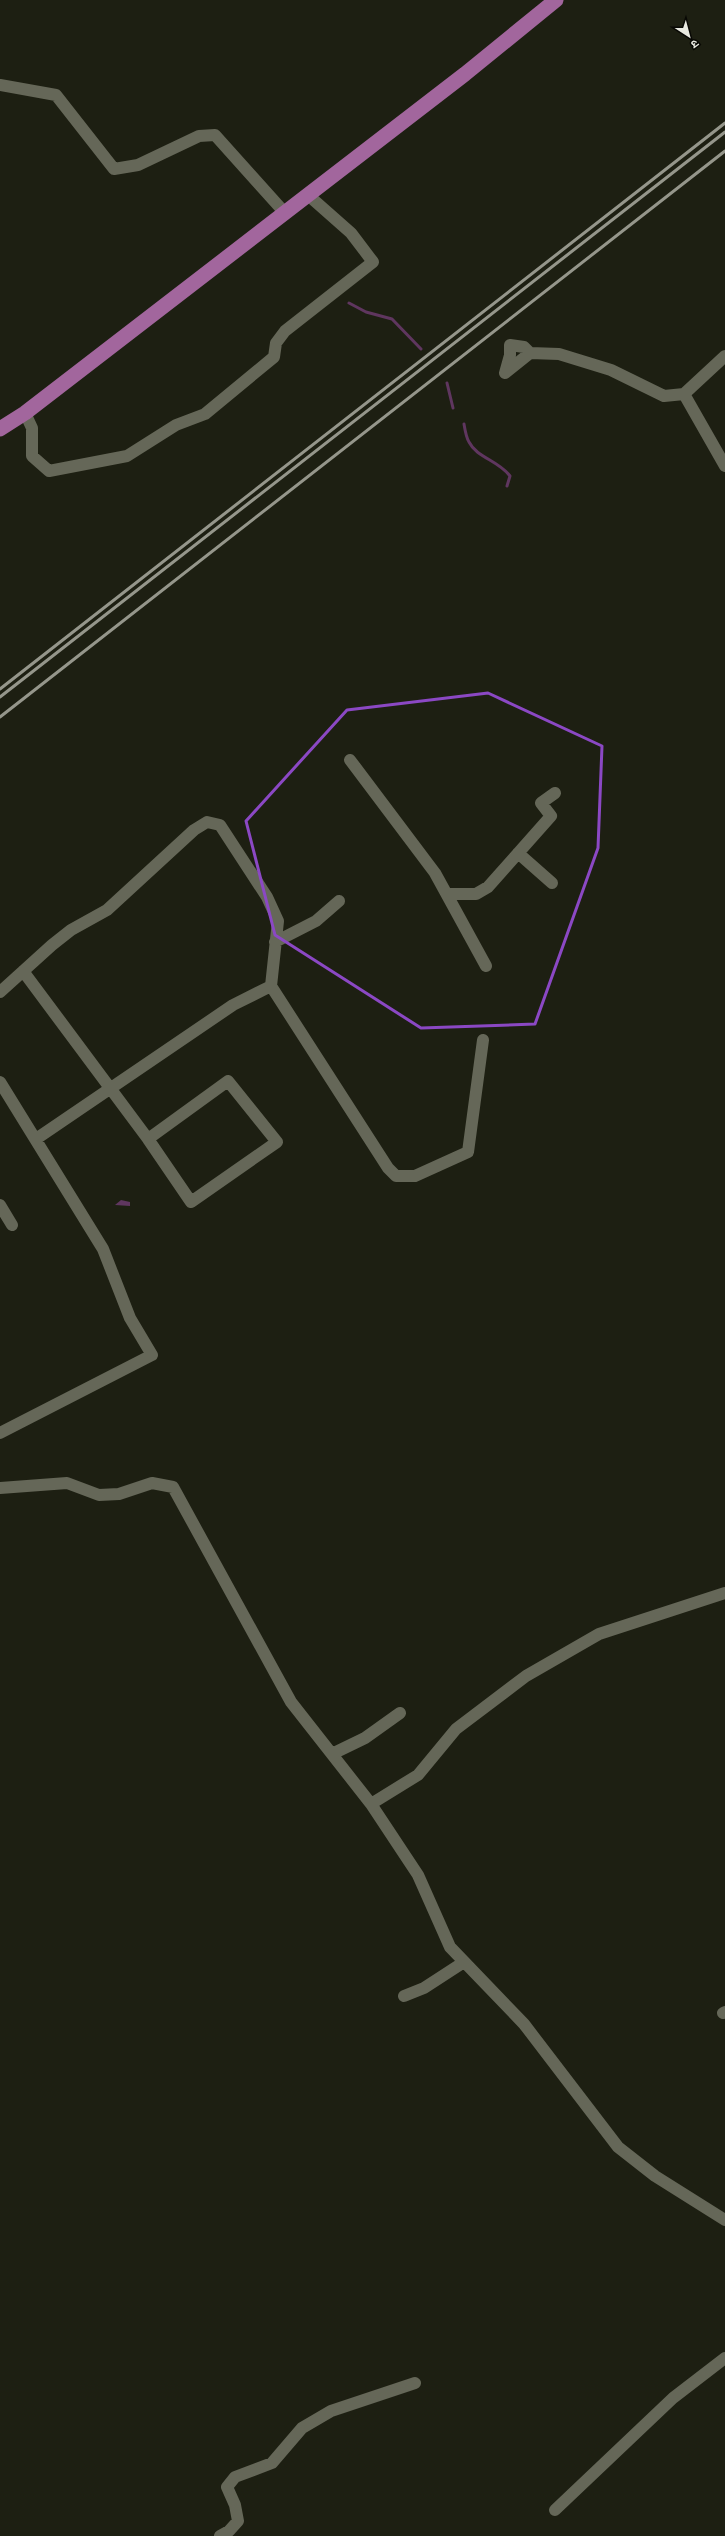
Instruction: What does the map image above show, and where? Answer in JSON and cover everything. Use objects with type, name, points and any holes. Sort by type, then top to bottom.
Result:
[{"type":"main road","points":[[0,428],[25,413],[308,196],[465,74],[556,0]]},
{"type":"street","points":[[0,84],[56,95],[114,169],[138,165],[199,136],[215,135],[285,213]]},
{"type":"street","points":[[25,413],[32,428],[32,456],[49,471],[127,456],[176,425],[205,414],[220,405],[274,357],[276,343],[285,331],[373,262],[351,233],[308,196]]},
{"type":"street","points":[[530,352],[559,354],[611,370],[664,396],[684,394],[725,356]]},
{"type":"street","points":[[684,394],[725,466]]},
{"type":"street","points":[[350,760],[435,873],[486,966]]},
{"type":"street","points":[[447,894],[476,894],[488,887],[551,816],[541,803],[555,793]]},
{"type":"street","points":[[0,992],[71,930],[107,910],[194,830],[208,822],[220,825],[267,897],[278,921],[271,986],[388,1168],[396,1176],[414,1176],[468,1152],[484,1040]]},
{"type":"street","points":[[518,853],[552,883]]},
{"type":"street","points":[[275,942],[316,920],[339,901]]},
{"type":"street","points":[[23,971],[148,1139],[191,1202],[277,1142],[228,1081],[148,1139]]},
{"type":"street","points":[[36,1139],[233,1005],[271,986]]},
{"type":"street","points":[[0,1082],[103,1249],[130,1318],[152,1355],[0,1434]]},
{"type":"street","points":[[0,1205],[12,1225]]},
{"type":"street","points":[[0,1488],[67,1483],[99,1495],[119,1494],[152,1483],[173,1487],[291,1702],[372,1804],[418,1875],[450,1947],[524,2024],[618,2147],[655,2176],[725,2220]]},
{"type":"street","points":[[372,1804],[418,1775],[456,1729],[526,1676],[599,1634],[725,1593]]},
{"type":"street","points":[[332,1754],[365,1738],[400,1713]]},
{"type":"street","points":[[404,1996],[424,1988],[464,1962]]},
{"type":"street","points":[[555,2510],[673,2398],[725,2358]]},
{"type":"street","points":[[220,2536],[229,2531],[238,2521],[235,2505],[227,2487],[235,2476],[272,2463],[302,2428],[331,2411],[415,2383]]},
{"type":"highlighted area","points":[[488,693],[602,746],[598,848],[535,1024],[421,1028],[275,935],[246,821],[347,710]]},
{"type":"shaded area","points":[[121,1200],[130,1202],[130,1206],[115,1205]]},
{"type":"waterway","points":[[349,303],[366,312],[392,319],[421,349]]},
{"type":"waterway","points":[[447,383],[453,408]]},
{"type":"waterway","points":[[464,424],[467,438],[477,452],[500,466],[510,476],[507,486]]},
{"type":"railway","points":[[0,689],[725,123]]},
{"type":"railway","points":[[0,697],[725,132]]},
{"type":"railway","points":[[0,717],[725,151]]}]
